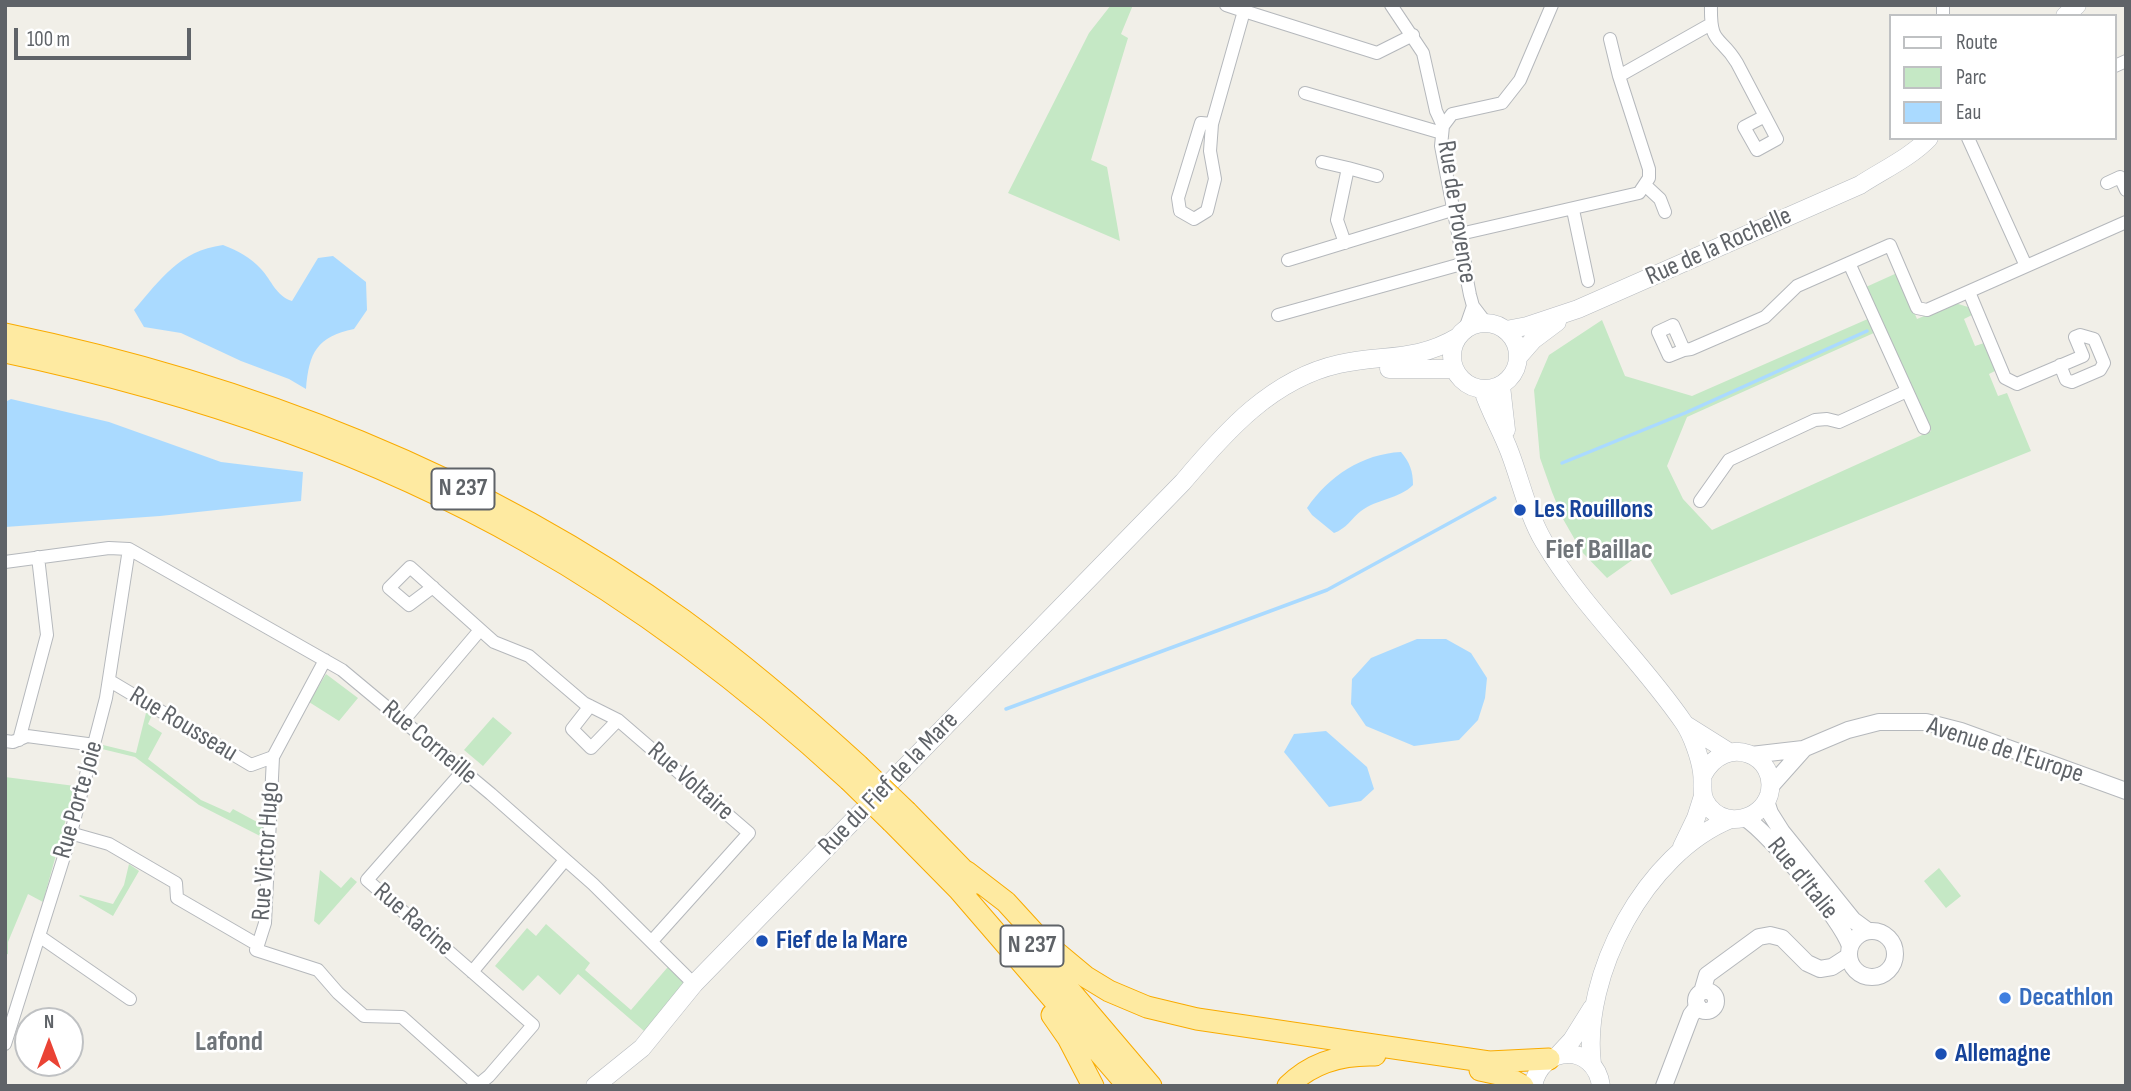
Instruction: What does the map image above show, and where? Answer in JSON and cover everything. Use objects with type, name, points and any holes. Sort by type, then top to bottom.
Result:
[{"type":"highway","name":"N 237","points":[[5,334],[75,348],[161,372],[296,416],[401,459],[493,503],[558,540],[682,620],[762,681],[899,817],[967,872],[1151,1086]]},
{"type":"highway","name":"N 237","points":[[5,352],[114,378],[232,413],[379,468],[458,506],[525,540],[591,580],[702,656],[799,735],[853,773]]},
{"type":"highway","name":"N 237","points":[[899,817],[1128,1086]]},
{"type":"highway","points":[[967,872],[1006,902],[1038,937],[1086,977],[1147,1007],[1197,1019],[1489,1062],[1554,1056]]},
{"type":"highway","points":[[1025,964],[1038,996],[1068,1038],[1093,1086]]},
{"type":"highway","points":[[1288,1086],[1308,1069],[1324,1061],[1344,1056],[1366,1055],[1483,1070],[1503,1075],[1523,1086]]},
{"type":"main road","name":"Rue de la Rochelle","points":[[1860,185],[1909,140]]},
{"type":"main road","name":"Rue de la Rochelle","points":[[1506,330],[1578,309],[1860,185],[1917,150],[1927,140]]},
{"type":"main road","name":"Rue de la Rochelle","points":[[1519,356],[1532,340],[1578,309]]},
{"type":"main road","points":[[1486,323],[1506,330],[1513,337],[1519,356],[1514,373],[1501,386],[1483,390],[1466,383],[1454,369],[1452,358],[1453,347],[1462,333],[1475,324],[1486,323]]},
{"type":"main road","name":"Rue du Fief de la Mare","points":[[595,1086],[642,1048],[694,984],[1245,415],[1286,384],[1315,370],[1339,364],[1424,353],[1441,347],[1462,333]]},
{"type":"main road","name":"Rue du Fief de la Mare","points":[[1183,482],[1220,454],[1268,410],[1314,383],[1368,370],[1415,367],[1454,369]]},
{"type":"main road","points":[[1501,386],[1509,451]]},
{"type":"main road","points":[[1483,390],[1542,540],[1577,589],[1686,725],[1729,752],[1751,755],[1762,763],[1768,774],[1768,794],[1761,809],[1710,829],[1680,850]]},
{"type":"main road","points":[[1592,1064],[1590,1042],[1594,1005],[1610,956],[1631,912],[1680,850],[1696,818],[1703,796],[1703,775],[1686,725]]},
{"type":"main road","points":[[1703,775],[1708,764],[1717,756],[1729,752]]},
{"type":"main road","points":[[1703,796],[1709,807],[1719,816],[1738,819]]},
{"type":"main road","points":[[1533,1086],[1535,1074],[1572,1040],[1594,1005]]},
{"type":"main road","points":[[1554,1056],[1571,1054],[1583,1057],[1598,1073],[1601,1086]]},
{"type":"street","points":[[1226,5],[1377,53],[1413,35]]},
{"type":"street","points":[[1391,5],[1413,35],[1426,62],[1442,130]]},
{"type":"street","name":"Rue de Provence","points":[[1486,323],[1473,306],[1440,146],[1442,130],[1452,114],[1502,103],[1520,80],[1552,5]]},
{"type":"street","points":[[1711,5],[1710,24],[1717,41],[1733,55],[1765,116]]},
{"type":"street","points":[[1212,124],[1202,123],[1178,198],[1180,211],[1194,219],[1207,211],[1215,179],[1210,151],[1212,124],[1244,11]]},
{"type":"street","points":[[1619,76],[1710,24]]},
{"type":"street","points":[[1460,234],[1639,193],[1646,186],[1650,178],[1649,169],[1610,39]]},
{"type":"street","points":[[1305,93],[1442,130]]},
{"type":"street","points":[[1434,103],[1452,114]]},
{"type":"street","points":[[1969,140],[2026,266]]},
{"type":"street","points":[[1322,162],[1377,176]]},
{"type":"street","points":[[1345,243],[1337,220],[1348,168]]},
{"type":"street","points":[[2107,183],[2120,177],[2126,190]]},
{"type":"street","points":[[1646,186],[1660,199],[1665,212]]},
{"type":"street","points":[[1288,260],[1455,209]]},
{"type":"street","points":[[1573,210],[1588,281]]},
{"type":"street","points":[[1684,350],[1765,317],[1797,286],[1890,246],[1917,307],[1923,310],[2126,222]]},
{"type":"street","points":[[1278,314],[1465,263]]},
{"type":"street","points":[[1849,263],[1924,428]]},
{"type":"street","points":[[1969,292],[2005,378],[2017,384],[2060,365]]},
{"type":"street","name":"Rue de Provence","points":[[1462,333],[1473,306]]},
{"type":"street","points":[[1700,501],[1729,460],[1815,421],[1827,419],[1839,422],[1907,391]]},
{"type":"street","points":[[5,562],[109,548],[129,550]]},
{"type":"street","name":"Rue Corneille","points":[[129,550],[342,670],[565,860],[652,940],[694,984]]},
{"type":"street","name":"Rue Porte Joie","points":[[5,1044],[95,745],[110,681],[129,550]]},
{"type":"street","points":[[12,740],[47,635],[38,558]]},
{"type":"street","name":"Rue Voltaire","points":[[433,587],[494,642],[529,656],[590,706],[618,720],[749,833],[652,940]]},
{"type":"street","points":[[403,721],[480,629]]},
{"type":"street","name":"Rue Rousseau","points":[[110,681],[251,765],[273,757],[325,660]]},
{"type":"street","points":[[590,706],[572,729],[591,748],[618,720]]},
{"type":"street","name":"Avenue de l'Europe","points":[[1751,755],[1803,750],[1848,730],[1879,722],[1926,722],[1961,731],[2126,791]]},
{"type":"street","points":[[12,740],[27,736],[95,745]]},
{"type":"street","name":"Avenue de l'Europe","points":[[1768,794],[1803,750]]},
{"type":"street","name":"Rue Victor Hugo","points":[[258,945],[265,923],[273,757]]},
{"type":"street","points":[[251,765],[272,777]]},
{"type":"street","name":"Rue Racine","points":[[463,771],[367,880],[533,1025],[478,1085]]},
{"type":"street","name":"Rue d'Italie","points":[[1768,794],[1770,813],[1782,832],[1853,920],[1868,931]]},
{"type":"street","name":"Rue d'Italie","points":[[1738,819],[1756,825],[1772,841],[1843,929],[1849,951]]},
{"type":"street","points":[[70,833],[109,844],[176,883],[177,898],[258,945],[256,950],[318,970],[338,993],[364,1016],[402,1017],[478,1085]]},
{"type":"street","name":"Rue Racine","points":[[472,972],[565,860]]},
{"type":"street","points":[[1664,1086],[1690,1016],[1700,999],[1707,975],[1759,937],[1770,935],[1782,938],[1807,963],[1820,970],[1832,967],[1849,951],[1857,936],[1868,931],[1881,933],[1891,942],[1895,954],[1891,967],[1877,976],[1856,971],[1849,951]]},
{"type":"street","points":[[39,936],[130,999]]},
{"type":"green space","points":[[1111,5],[1133,5],[1121,34],[1128,38],[1091,160],[1107,167],[1120,241],[1008,193],[1089,33]]},
{"type":"green space","points":[[1897,273],[1917,319],[1955,303],[1968,307],[1972,315],[1964,319],[1975,346],[1984,343],[1997,370],[1989,374],[1998,396],[2007,393],[2031,451],[1671,595],[1645,551],[1607,578],[1582,552],[1563,519],[1540,458],[1534,390],[1549,355],[1602,320],[1625,376],[1692,396],[1870,318],[1876,332],[1687,417],[1667,466],[1683,499],[1712,530],[1931,431],[1866,287]]},
{"type":"green space","points":[[326,674],[358,698],[339,721],[309,702]]},
{"type":"green space","points":[[146,713],[152,715],[148,724],[162,733],[148,759],[201,800],[230,813],[233,809],[259,823],[264,815],[264,838],[199,805],[135,757],[102,749],[103,745],[136,753]]},
{"type":"green space","points":[[493,717],[512,733],[483,766],[464,750]]},
{"type":"green space","points":[[5,777],[75,786],[43,902],[28,894],[8,942],[8,954],[5,955]]},
{"type":"green space","points":[[129,864],[139,871],[113,916],[79,896],[113,904],[124,885]]},
{"type":"green space","points":[[1939,868],[1961,896],[1946,908],[1924,881]]},
{"type":"green space","points":[[320,870],[341,888],[351,877],[357,882],[319,925],[314,921]]},
{"type":"green space","points":[[546,924],[590,963],[585,970],[631,1010],[673,961],[694,984],[651,1037],[578,974],[560,995],[538,975],[523,991],[495,966],[527,928],[536,936]]},
{"type":"water","points":[[223,245],[253,261],[278,292],[292,301],[318,258],[333,256],[366,282],[367,310],[354,329],[331,337],[317,348],[310,365],[306,389],[289,379],[241,361],[181,333],[144,327],[134,310],[172,268],[194,253]]},
{"type":"water","points":[[11,399],[109,422],[221,462],[303,472],[301,501],[160,516],[5,527],[5,402]]},
{"type":"water","points":[[1401,452],[1412,475],[1413,485],[1407,490],[1367,507],[1334,533],[1307,508],[1325,486],[1348,469],[1373,457]]},
{"type":"water","points":[[1417,639],[1446,639],[1471,653],[1487,678],[1485,698],[1478,720],[1459,740],[1414,746],[1366,726],[1351,704],[1352,679],[1371,658]]},
{"type":"water","points":[[1326,731],[1367,767],[1374,789],[1361,801],[1329,807],[1284,752],[1294,734]]},
{"type":"waterway","points":[[1562,463],[1685,413],[1867,331]]},
{"type":"waterway","points":[[1006,709],[1327,590],[1495,498]]},
{"type":"place","name":"Les Rouillons","points":[[1520,510]]},
{"type":"place","name":"Fief de la Mare","points":[[762,941]]},
{"type":"place","name":"Decathlon","points":[[2005,998]]},
{"type":"place","name":"Allemagne","points":[[1941,1054]]},
{"type":"district","name":"Fief Baillac","points":[[1599,551]]},
{"type":"district","name":"Lafond","points":[[229,1043]]}]
